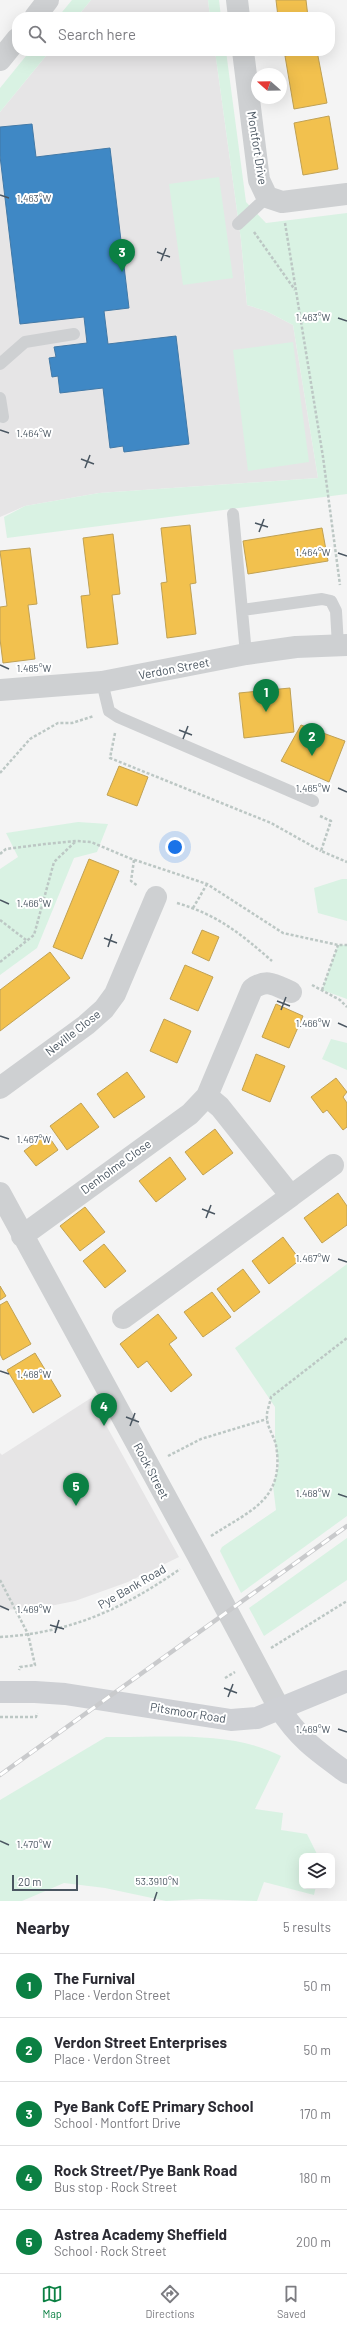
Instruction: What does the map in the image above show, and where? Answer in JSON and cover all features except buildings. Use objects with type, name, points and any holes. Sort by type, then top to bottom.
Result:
[{"type":"street","points":[[38,12],[48,0]]},
{"type":"street","points":[[237,0],[238,12]]},
{"type":"street","points":[[0,60],[12,45]]},
{"type":"street","name":"Montfort Drive","points":[[244,56],[259,180],[274,200]]},
{"type":"street","points":[[274,200],[347,194]]},
{"type":"street","name":"Verdon Street","points":[[0,690],[102,682],[246,654],[296,647],[343,645]]},
{"type":"street","name":"Neville Close","points":[[0,1088],[86,1025],[104,1009],[115,994],[156,898]]},
{"type":"street","name":"Denholme Close","points":[[22,1236],[190,1114],[207,1096],[252,989],[260,983],[298,987]]},
{"type":"street","points":[[207,1096],[220,1108],[291,1196]]},
{"type":"street","points":[[123,1318],[333,1166]]},
{"type":"street","name":"Rock Street","points":[[0,1193],[6,1218],[22,1236],[196,1552],[279,1708]]},
{"type":"street","name":"Pitsmoor Road","points":[[17,1692],[157,1707],[231,1720],[257,1718],[347,1681]]},
{"type":"street","points":[[279,1708],[294,1731],[308,1744],[347,1773]]},
{"type":"lane","points":[[241,221],[274,200]]},
{"type":"lane","points":[[0,364],[25,342],[74,334]]},
{"type":"lane","points":[[0,398],[3,417]]},
{"type":"lane","points":[[233,514],[246,654]]},
{"type":"lane","points":[[242,610],[322,599],[331,601],[336,611],[343,645]]},
{"type":"lane","points":[[102,682],[114,714],[313,802]]},
{"type":"path","points":[[274,200],[296,290],[323,457],[342,598],[331,601]]},
{"type":"path","points":[[241,221],[296,290]]},
{"type":"path","points":[[0,773],[30,739],[58,723],[72,723],[114,714],[110,758],[271,823],[321,851],[347,862]]},
{"type":"path","points":[[313,802],[309,812],[331,821],[321,851]]},
{"type":"path","points":[[0,854],[6,849],[76,841],[91,842],[134,860],[207,884],[283,933],[338,945],[347,945]]},
{"type":"path","points":[[0,962],[34,935],[54,862],[76,841]]},
{"type":"path","points":[[134,860],[131,881],[156,898],[193,908],[226,923],[275,963]]},
{"type":"path","points":[[193,908],[207,884]]},
{"type":"path","points":[[0,920],[26,940]]},
{"type":"path","points":[[322,990],[338,945]]},
{"type":"path","points":[[298,987],[322,990],[340,1000],[347,1007]]},
{"type":"path","points":[[149,1466],[201,1439],[267,1419],[271,1397],[347,1338]]},
{"type":"path","name":"Pye Bank Road","points":[[0,1637],[28,1634],[64,1627],[103,1615],[133,1600],[261,1504],[274,1486],[279,1465],[276,1442],[267,1419]]},
{"type":"path","points":[[0,1580],[28,1634],[35,1665],[20,1667],[17,1692]]},
{"type":"path","points":[[270,1649],[347,1601]]},
{"type":"path","points":[[225,1678],[238,1670]]},
{"type":"shaded area","points":[[91,0],[208,0],[209,12],[81,12]]},
{"type":"shaded area","points":[[46,56],[216,56],[241,240],[247,305],[266,311],[293,325],[318,478],[99,493],[25,506],[0,517],[0,112]]},
{"type":"shaded area","points":[[91,1398],[179,1557],[128,1582],[75,1601],[30,1610],[0,1609],[0,1453],[2,1455]]},
{"type":"green space","points":[[72,0],[91,0],[81,12],[62,12]]},
{"type":"green space","points":[[208,0],[219,0],[220,12],[209,12]]},
{"type":"green space","points":[[26,56],[46,56],[0,112],[0,88]]},
{"type":"green space","points":[[216,56],[227,56],[246,202],[266,223],[347,213],[347,494],[7,538],[4,517],[25,506],[99,493],[318,478],[293,325],[266,311],[247,305],[241,240]]},
{"type":"green space","points":[[219,177],[233,278],[183,285],[169,184]]},
{"type":"green space","points":[[293,342],[309,462],[248,471],[233,350]]},
{"type":"green space","points":[[78,822],[108,824],[97,852],[74,858],[37,948],[0,975],[0,869],[18,857],[6,833]]},
{"type":"green space","points":[[342,879],[347,879],[347,921],[318,913],[314,888]]},
{"type":"green space","points":[[338,945],[347,945],[347,999],[322,990]]},
{"type":"green space","points":[[331,1039],[347,1043],[347,1070],[322,1059]]},
{"type":"green space","points":[[347,1264],[347,1516],[241,1593],[220,1551],[222,1547],[276,1510],[273,1486],[279,1465],[275,1442],[275,1407],[235,1348]]},
{"type":"green space","points":[[347,1538],[347,1580],[264,1636],[249,1608]]},
{"type":"green space","points":[[106,1737],[196,1737],[241,1742],[262,1748],[281,1756],[255,1809],[283,1813],[281,1830],[307,1834],[316,1853],[299,1853],[299,1889],[315,1889],[314,1895],[264,1882],[257,1901],[200,1899],[166,1901],[105,1888],[64,1883],[22,1901],[0,1901],[0,1800]]},
{"type":"railway","points":[[0,1775],[347,1526]]},
{"type":"place","name":"Pye Bank CofE Primary School","points":[[122,272]]},
{"type":"place","name":"The Furnival","points":[[266,712]]},
{"type":"place","name":"Verdon Street Enterprises","points":[[312,756]]},
{"type":"place","name":"Rock Street/Pye Bank Road","points":[[104,1426]]},
{"type":"place","name":"Astrea Academy Sheffield","points":[[76,1506]]}]
